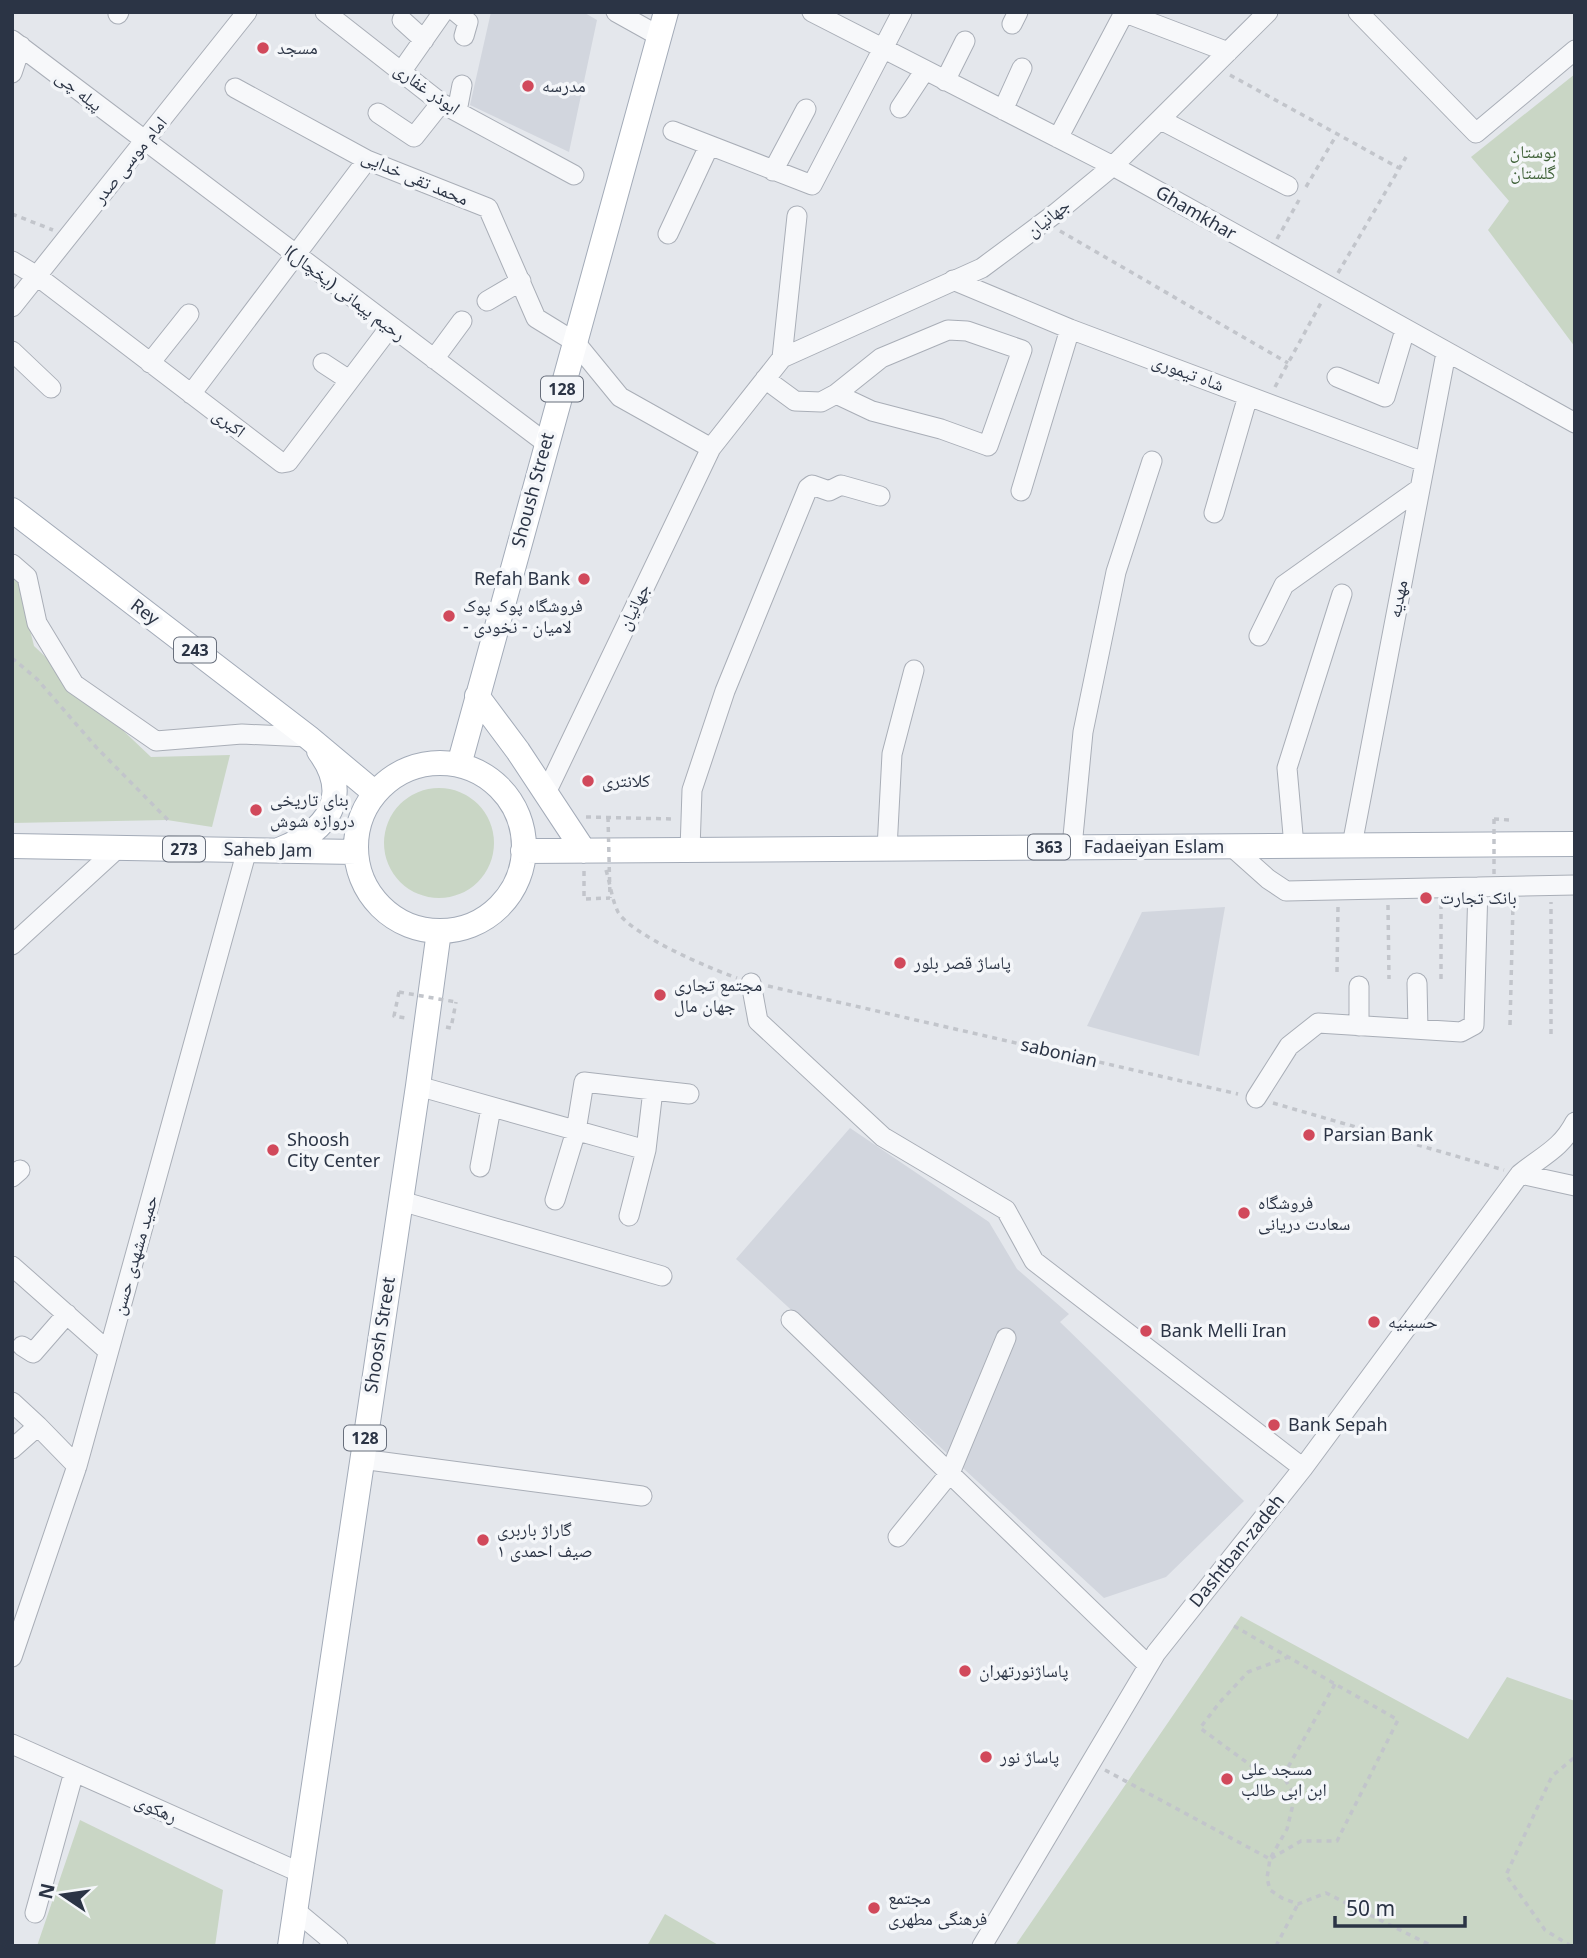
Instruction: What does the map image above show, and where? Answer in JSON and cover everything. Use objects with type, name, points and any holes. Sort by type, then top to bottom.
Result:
[{"type":"main road","name":"Shoush Street","points":[[459,765],[666,12]]},
{"type":"main road","name":"Rey","points":[[12,510],[308,737],[375,793]]},
{"type":"main road","points":[[477,696],[518,751],[545,795],[592,851]]},
{"type":"main road","points":[[277,850],[307,837],[320,827],[329,814],[334,799],[334,783],[329,769],[308,737]]},
{"type":"main road","points":[[430,763],[459,765],[490,779],[505,794],[522,832],[523,851],[519,874],[510,893],[496,909],[479,921],[459,929],[439,931],[418,928],[399,920],[382,908],[369,891],[360,873],[356,852],[357,831],[364,811],[375,793],[391,779],[409,768],[430,763]]},
{"type":"main road","name":"Fadaeiyan Eslam","points":[[523,851],[1575,844]]},
{"type":"main road","name":"Saheb Jam","points":[[12,846],[356,852]]},
{"type":"main road","name":"Shoosh Street","points":[[290,1946],[439,931]]},
{"type":"street","name":"ابوذر غفاری","points":[[325,12],[449,107],[574,175]]},
{"type":"street","points":[[401,72],[443,12]]},
{"type":"street","points":[[456,12],[468,22],[464,36]]},
{"type":"street","points":[[616,12],[659,36]]},
{"type":"street","name":"Ghamkhar","points":[[812,12],[1113,166],[1575,423]]},
{"type":"street","points":[[673,131],[812,185],[902,12]]},
{"type":"street","points":[[1058,138],[1123,12],[1149,17],[1228,52]]},
{"type":"street","name":"جهانیان","points":[[545,795],[711,448],[782,358],[982,268],[1113,166],[1268,12]]},
{"type":"street","points":[[1358,12],[1476,133],[1575,50]]},
{"type":"street","name":"امام موسی صدر","points":[[12,307],[145,142],[239,15]]},
{"type":"street","points":[[402,20],[424,40]]},
{"type":"street","points":[[945,80],[965,41]]},
{"type":"street","points":[[12,73],[17,43]]},
{"type":"street","name":"پیله چی","points":[[17,43],[145,142]]},
{"type":"street","points":[[1003,110],[1022,68]]},
{"type":"street","points":[[900,108],[925,70]]},
{"type":"street","points":[[378,113],[414,137],[449,107],[462,85]]},
{"type":"street","name":"محمد تقی خدایی","points":[[234,88],[367,160],[488,208],[536,318],[575,342],[620,397],[711,448]]},
{"type":"street","points":[[773,171],[806,108]]},
{"type":"street","points":[[1161,120],[1288,186]]},
{"type":"street","name":"رحیم پیمانی (یخچال)ا","points":[[145,142],[546,443]]},
{"type":"street","points":[[668,234],[709,146]]},
{"type":"street","points":[[191,394],[367,160]]},
{"type":"street","points":[[782,358],[797,216]]},
{"type":"street","name":"اکبری","points":[[12,261],[37,275],[285,463],[390,327]]},
{"type":"street","name":"شاه تیموری","points":[[953,280],[1070,329],[1424,462]]},
{"type":"street","points":[[487,301],[521,281]]},
{"type":"street","points":[[150,363],[189,314]]},
{"type":"street","points":[[434,359],[462,321]]},
{"type":"street","points":[[1021,492],[1070,329]]},
{"type":"street","points":[[765,379],[795,401],[821,402],[836,394],[881,358],[948,330],[967,331],[1021,349],[988,446],[941,429],[872,411],[836,394]]},
{"type":"street","points":[[1337,377],[1385,397],[1405,330]]},
{"type":"street","points":[[12,351],[51,388]]},
{"type":"street","name":"مهدیه","points":[[1352,845],[1446,353]]},
{"type":"street","points":[[323,363],[349,380]]},
{"type":"street","points":[[1214,513],[1248,396]]},
{"type":"street","points":[[1072,847],[1083,732],[1116,572],[1152,461]]},
{"type":"street","points":[[690,850],[692,790],[725,691],[808,488],[812,485],[829,491],[841,485],[880,496]]},
{"type":"street","points":[[1259,636],[1284,585],[1419,489]]},
{"type":"street","points":[[12,564],[27,577],[37,623],[74,684],[156,741],[242,734],[308,737]]},
{"type":"street","points":[[1294,846],[1287,768],[1342,594]]},
{"type":"street","points":[[887,849],[892,754],[914,670]]},
{"type":"street","points":[[1231,846],[1268,879],[1286,891],[1441,888],[1486,883],[1514,887],[1575,886]]},
{"type":"street","points":[[12,945],[118,848]]},
{"type":"street","name":"حمید مشهدی حسن","points":[[12,1657],[77,1466],[247,850]]},
{"type":"street","points":[[1256,1098],[1289,1046],[1318,1023],[1461,1032],[1474,1025],[1486,883]]},
{"type":"street","points":[[751,983],[758,1021],[883,1137],[1006,1210],[1034,1261],[1304,1468]]},
{"type":"street","points":[[1418,983],[1418,1029]]},
{"type":"street","points":[[1359,986],[1359,1026]]},
{"type":"street","points":[[555,1200],[576,1131],[584,1082],[689,1094]]},
{"type":"street","points":[[418,1086],[646,1150]]},
{"type":"street","points":[[629,1216],[646,1150],[653,1090]]},
{"type":"street","points":[[480,1167],[492,1108]]},
{"type":"street","name":"Dashtban-zadeh","points":[[982,1946],[1156,1653],[1304,1468],[1520,1174],[1567,1137],[1575,1122]]},
{"type":"street","points":[[1520,1174],[1568,1184]]},
{"type":"street","points":[[401,1200],[662,1276]]},
{"type":"street","points":[[12,1266],[108,1351]]},
{"type":"street","points":[[22,1346],[33,1353],[67,1314]]},
{"type":"street","points":[[791,1320],[1148,1665]]},
{"type":"street","points":[[898,1537],[950,1473],[1006,1338]]},
{"type":"street","points":[[12,1402],[77,1466]]},
{"type":"street","points":[[12,1449],[38,1426]]},
{"type":"street","points":[[361,1459],[642,1496]]},
{"type":"street","name":"رهکوی","points":[[12,1744],[301,1873]]},
{"type":"street","points":[[34,1913],[74,1772]]},
{"type":"street","points":[[296,1911],[338,1946]]},
{"type":"path","points":[[1213,66],[1399,169]]},
{"type":"path","points":[[1267,402],[1406,157]]},
{"type":"path","points":[[12,214],[68,236]]},
{"type":"path","points":[[1044,222],[1289,363]]},
{"type":"path","points":[[12,658],[37,679],[96,747],[167,820]]},
{"type":"path","points":[[583,817],[690,820]]},
{"type":"path","points":[[592,851],[584,899],[610,898],[608,817]]},
{"type":"path","points":[[1486,883],[1493,819],[1510,820]]},
{"type":"path","name":"sabonian","points":[[592,851],[619,913],[639,930],[705,967],[751,983],[1256,1098],[1520,1174]]},
{"type":"path","points":[[1510,1025],[1514,887]]},
{"type":"path","points":[[1441,888],[1441,979]]},
{"type":"path","points":[[1387,889],[1389,979]]},
{"type":"path","points":[[1337,972],[1339,890]]},
{"type":"path","points":[[1551,909],[1551,1034]]},
{"type":"path","points":[[408,1019],[394,1016],[399,992],[456,1002],[451,1028]]},
{"type":"path","points":[[1234,1626],[1398,1720],[1337,1841],[1301,1841],[1270,1859]]},
{"type":"path","points":[[1288,1657],[1248,1672],[1200,1728],[1253,1768],[1283,1776],[1295,1796],[1287,1829],[1270,1859],[1267,1878],[1270,1890],[1298,1904]]},
{"type":"path","points":[[1283,1776],[1335,1684]]},
{"type":"path","points":[[1571,1946],[1545,1930],[1506,1875],[1552,1776],[1575,1757]]},
{"type":"path","points":[[1090,1762],[1270,1859]]},
{"type":"path","points":[[1276,1946],[1298,1904],[1326,1893],[1432,1946]]},
{"type":"shaded area","name":"مدرسه","points":[[491,12],[583,12],[597,20],[569,152],[470,105]]},
{"type":"shaded area","points":[[1225,907],[1199,1056],[1087,1026],[1142,912]]},
{"type":"shaded area","points":[[850,1128],[989,1222],[1017,1269],[1069,1314],[1060,1322],[1244,1501],[1166,1577],[1104,1598],[736,1259]]},
{"type":"green space","name":"بوستان گلستان","points":[[1575,74],[1575,347],[1488,230],[1509,201],[1471,157]]},
{"type":"green space","points":[[12,569],[16,573],[34,646],[151,757],[230,755],[212,827],[167,820],[12,823]]},
{"type":"green space","points":[[439,788],[460,792],[478,804],[490,822],[494,843],[490,864],[478,882],[460,894],[439,898],[418,894],[400,882],[388,864],[384,843],[388,822],[400,804],[418,792]]},
{"type":"green space","points":[[1241,1616],[1468,1739],[1507,1677],[1575,1701],[1575,1946],[1015,1946]]},
{"type":"green space","points":[[80,1820],[223,1890],[215,1946],[37,1946]]},
{"type":"green space","points":[[665,1914],[720,1946],[647,1946]]},
{"type":"place","name":"مسجد","points":[[263,48]]},
{"type":"place","name":"مدرسه","points":[[528,86]]},
{"type":"place","name":"Refah Bank","points":[[584,579]]},
{"type":"place","name":"فروشگاه پوک پوک - لاميان - نخودی","points":[[449,616]]},
{"type":"place","name":"کلانتری","points":[[588,781]]},
{"type":"place","name":"بنای تاریخی دروازه شوش","points":[[256,810]]},
{"type":"place","name":"بانک تجارت","points":[[1426,898]]},
{"type":"place","name":"پاساژ قصر بلور","points":[[900,963]]},
{"type":"place","name":"مجتمع تجاری جهان مال","points":[[660,995]]},
{"type":"place","name":"Parsian Bank","points":[[1309,1135]]},
{"type":"place","name":"Shoosh City Center","points":[[273,1150]]},
{"type":"place","name":"فروشگاه سعادت دریانی","points":[[1244,1213]]},
{"type":"place","name":"حسینیه","points":[[1374,1322]]},
{"type":"place","name":"Bank Melli Iran","points":[[1146,1331]]},
{"type":"place","name":"Bank Sepah","points":[[1274,1425]]},
{"type":"place","name":"گاراژ باربری صیف احمدی ۱","points":[[483,1540]]},
{"type":"place","name":"پاساژنورتهران","points":[[965,1671]]},
{"type":"place","name":"پاساژ نور","points":[[986,1757]]},
{"type":"place","name":"مسجد علی ابن ابی طالب","points":[[1227,1779]]},
{"type":"place","name":"مجتمع فرهنگی مطهری","points":[[874,1908]]}]
